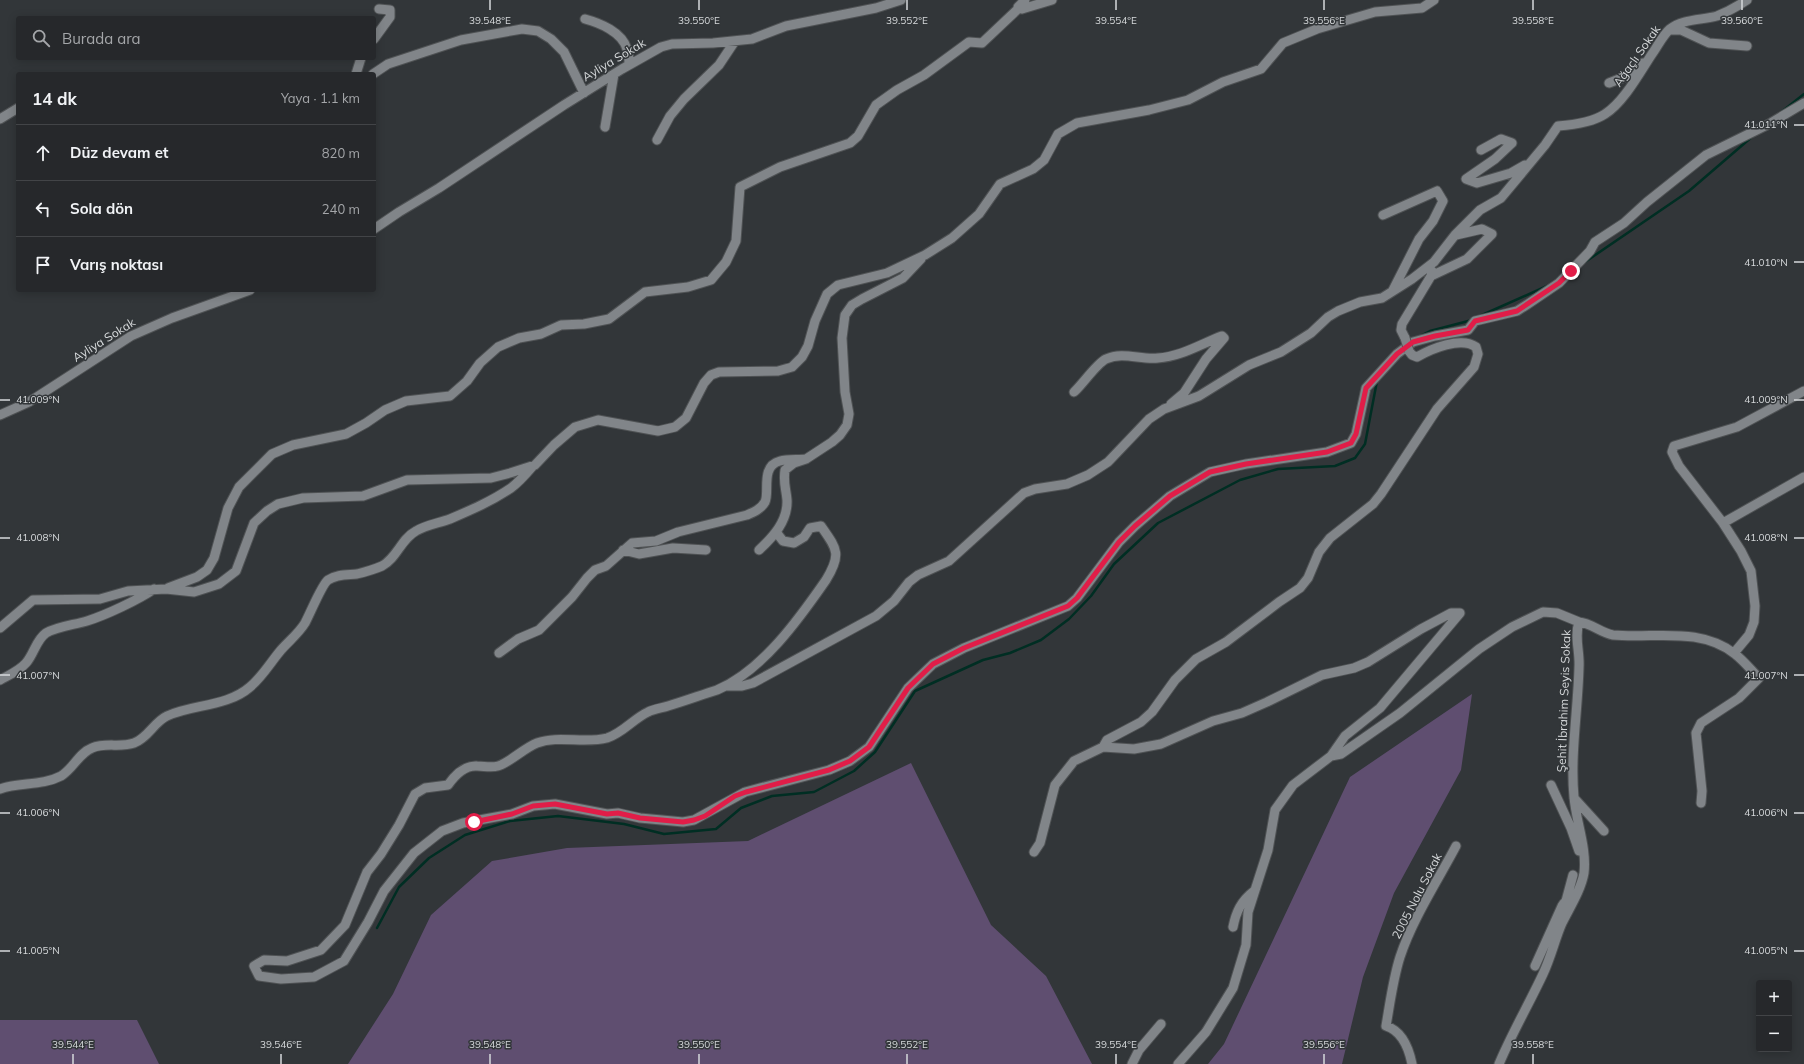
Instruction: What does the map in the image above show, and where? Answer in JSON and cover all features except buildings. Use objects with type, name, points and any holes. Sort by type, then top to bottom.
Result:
[{"type":"street","name":"Ayliya Sokak","points":[[376,228],[629,64],[652,51],[672,44],[735,42],[767,34],[786,26],[876,8],[901,0]]},
{"type":"street","points":[[166,589],[197,577],[207,570],[214,558],[228,508],[238,487],[272,454],[293,445],[346,434],[385,410],[406,401],[450,396],[467,381],[480,363],[498,347],[519,338],[541,334],[561,325],[584,324],[609,319],[645,292],[688,287],[711,280],[726,262],[736,241],[740,187],[780,167],[850,143],[858,136],[876,105],[897,90],[924,75],[970,42],[982,43],[1019,8],[1018,6],[1025,0]]},
{"type":"street","points":[[1019,8],[1052,0]]},
{"type":"street","points":[[0,789],[36,783],[60,776],[70,769],[81,756],[91,748],[103,745],[134,743],[165,717],[184,710],[226,700],[248,689],[263,675],[280,651],[304,624],[327,580],[337,576],[358,574],[382,565],[393,558],[406,539],[416,531],[451,518],[494,499],[513,487],[575,427],[598,420],[658,431],[676,427],[686,418],[704,383],[711,375],[720,372],[778,371],[792,366],[802,357],[808,346],[815,321],[827,294],[838,285],[887,273],[925,255],[952,238],[978,214],[1000,184],[1033,169],[1044,160],[1058,134],[1077,123],[1150,110],[1188,100],[1223,82],[1261,69],[1283,43],[1317,29],[1375,12],[1422,8],[1434,0]]},
{"type":"street","name":"Ağaçlı Sokak","points":[[1530,162],[1546,145],[1558,126],[1573,125],[1605,114],[1630,88],[1661,39],[1677,24],[1718,15],[1747,0]]},
{"type":"street","points":[[376,35],[390,17],[390,10],[379,9]]},
{"type":"street","points":[[584,19],[602,25],[622,39],[627,49],[629,64]]},
{"type":"street","points":[[376,72],[388,64],[461,40],[522,29],[538,31],[551,39],[564,52],[584,93]]},
{"type":"street","points":[[1669,30],[1680,30],[1709,43],[1747,46]]},
{"type":"street","points":[[657,140],[670,116],[684,99],[718,65],[735,42]]},
{"type":"street","points":[[1609,83],[1627,76],[1649,59]]},
{"type":"street","points":[[357,72],[360,60]]},
{"type":"street","points":[[605,127],[614,74]]},
{"type":"street","points":[[1074,392],[1088,379],[1097,366],[1112,357],[1124,355],[1147,358],[1164,358],[1187,351],[1222,336],[1224,338],[1206,359],[1184,393],[1149,419],[1112,458],[1088,475],[1067,484],[1035,489],[1024,493],[948,561],[918,575],[909,582],[894,601],[876,616],[753,683],[742,686],[728,686],[648,712],[629,726],[609,737],[597,740],[562,740],[539,742],[528,747],[499,766],[476,766],[465,768],[455,775],[448,785],[425,788],[415,794],[381,854],[367,872],[350,915],[338,934],[321,950],[287,961],[264,960],[254,966],[259,976],[281,979],[314,977],[344,961],[368,922],[384,891],[399,872],[423,845],[442,831],[452,826],[512,814],[533,806],[555,804],[607,814],[618,813],[640,818],[683,822],[705,816],[735,796],[829,770],[850,761],[869,747],[908,688],[933,664],[964,648],[1068,606],[1077,598],[1119,542],[1170,496],[1210,472],[1246,464],[1327,452],[1351,443],[1356,434],[1366,388],[1401,350],[1413,342],[1468,330],[1475,321],[1517,311],[1559,283],[1590,251],[1595,242],[1624,224],[1647,202],[1706,155],[1769,124],[1804,103]]},
{"type":"street","points":[[0,119],[16,109]]},
{"type":"street","points":[[1481,150],[1501,139],[1512,143],[1495,159],[1466,179],[1477,183],[1511,173],[1530,162]]},
{"type":"street","points":[[1164,409],[1199,396],[1254,362],[1281,352],[1311,333],[1338,310],[1360,302],[1382,298],[1392,292],[1434,262],[1455,235],[1480,210],[1501,198],[1530,162]]},
{"type":"street","points":[[1383,214],[1437,191],[1442,201],[1433,221],[1419,239],[1392,292]]},
{"type":"street","points":[[1431,276],[1467,259],[1492,234],[1482,229],[1455,235]]},
{"type":"street","points":[[759,550],[776,532],[786,511],[787,500],[783,482],[785,470],[794,463],[806,459],[832,442],[840,435],[847,425],[849,414],[845,392],[842,338],[845,316],[852,305],[903,278],[925,255]]},
{"type":"street","points":[[1034,852],[1040,843],[1055,786],[1074,761],[1102,746],[1107,740],[1141,722],[1152,712],[1174,680],[1196,659],[1226,642],[1300,588],[1308,578],[1319,552],[1330,538],[1372,504],[1381,494],[1437,409],[1474,367],[1478,354],[1476,347],[1466,342],[1431,349],[1417,357],[1412,355],[1409,351],[1401,330],[1402,324],[1431,276],[1434,262]]},
{"type":"street","name":"Ayliya Sokak","points":[[0,415],[29,402],[131,336],[172,318],[244,292]]},
{"type":"street","points":[[1701,803],[1702,791],[1696,733],[1702,723],[1739,698],[1759,678],[1734,653],[1748,635],[1754,622],[1755,606],[1751,571],[1741,551],[1724,524],[1679,466],[1672,452],[1674,446],[1737,427],[1804,391]]},
{"type":"street","points":[[499,653],[518,639],[540,630],[572,597],[587,578],[596,570],[606,566],[632,543],[656,541],[678,532],[747,515],[758,510],[766,502],[766,479],[770,469],[779,461],[806,459]]},
{"type":"street","points":[[0,628],[32,600],[100,599],[128,590],[166,589],[194,592],[219,584],[236,571],[254,524],[267,511],[278,504],[303,498],[362,496],[407,480],[491,478],[535,465]]},
{"type":"street","points":[[1724,524],[1804,477]]},
{"type":"street","points":[[728,686],[747,672],[780,640],[832,571],[836,548],[822,526],[810,528],[804,537],[794,544],[783,541],[776,532]]},
{"type":"street","points":[[623,550],[639,554],[673,548],[706,550]]},
{"type":"street","points":[[0,680],[18,670],[26,663],[37,643],[45,634],[55,629],[99,616],[141,598],[154,589]]},
{"type":"street","points":[[1331,756],[1341,754],[1400,714],[1485,644],[1512,627],[1543,612],[1558,613],[1579,622]]},
{"type":"street","points":[[1102,746],[1134,749],[1161,744],[1213,721],[1267,702],[1322,674],[1354,668],[1368,662],[1421,629],[1452,613],[1460,613],[1380,708],[1345,736],[1331,756],[1293,786],[1275,810],[1268,850],[1248,912],[1246,946],[1233,988],[1206,1032],[1178,1064]]},
{"type":"street","name":"Şehit İbrahim Seyis Sokak","points":[[1499,1064],[1517,1024],[1544,973],[1562,924],[1577,894],[1584,873],[1584,861],[1574,797],[1574,765],[1580,665],[1576,631],[1579,622],[1587,623],[1611,635],[1688,635],[1703,639],[1734,653]]},
{"type":"street","points":[[1551,785],[1584,861]]},
{"type":"street","points":[[1574,797],[1604,831]]},
{"type":"street","name":"2005 Nolu Sokak","points":[[1412,1064],[1404,1041],[1395,1029],[1386,1026],[1391,994],[1400,956],[1417,916],[1456,846]]},
{"type":"street","points":[[1571,904],[1566,901],[1573,875]]},
{"type":"street","points":[[1233,927],[1239,906],[1246,897],[1254,891]]},
{"type":"street","points":[[1534,966],[1562,906],[1564,903],[1571,904]]},
{"type":"street","points":[[1132,1064],[1139,1050],[1161,1024]]},
{"type":"shaded area","points":[[1472,694],[1461,770],[1394,893],[1363,977],[1342,1064],[1208,1064],[1224,1044],[1350,777]]},
{"type":"shaded area","points":[[911,763],[991,925],[1046,976],[1092,1064],[348,1064],[393,994],[431,915],[492,861],[567,848],[748,841]]},
{"type":"shaded area","points":[[0,1020],[137,1020],[159,1064],[0,1064]]},
{"type":"waterway","points":[[1780,113],[1804,94]]},
{"type":"waterway","points":[[1585,262],[1689,191],[1753,136]]},
{"type":"waterway","points":[[1482,315],[1547,286]]},
{"type":"waterway","points":[[1422,335],[1430,331],[1472,320]]},
{"type":"waterway","points":[[377,928],[399,887],[429,858],[465,835],[510,821],[558,816],[624,824],[664,834],[716,829],[741,808],[772,796],[814,792],[854,771],[875,752],[915,691],[983,660],[1010,653],[1041,640],[1069,619],[1091,596],[1114,564],[1158,523],[1240,480],[1278,469],[1335,466],[1355,458],[1365,444],[1377,381]]},
{"type":"route","points":[[474,822],[512,814],[533,806],[544,804],[566,805],[607,814],[618,813],[640,818],[683,822],[705,816],[735,796],[829,770],[850,761],[869,747],[908,688],[933,664],[964,648],[1068,606],[1077,598],[1119,542],[1152,510],[1170,496],[1200,476],[1210,472],[1246,464],[1327,452],[1351,443],[1356,434],[1366,388],[1401,350],[1413,342],[1468,330],[1475,321],[1517,311],[1559,283],[1571,271]]}]
